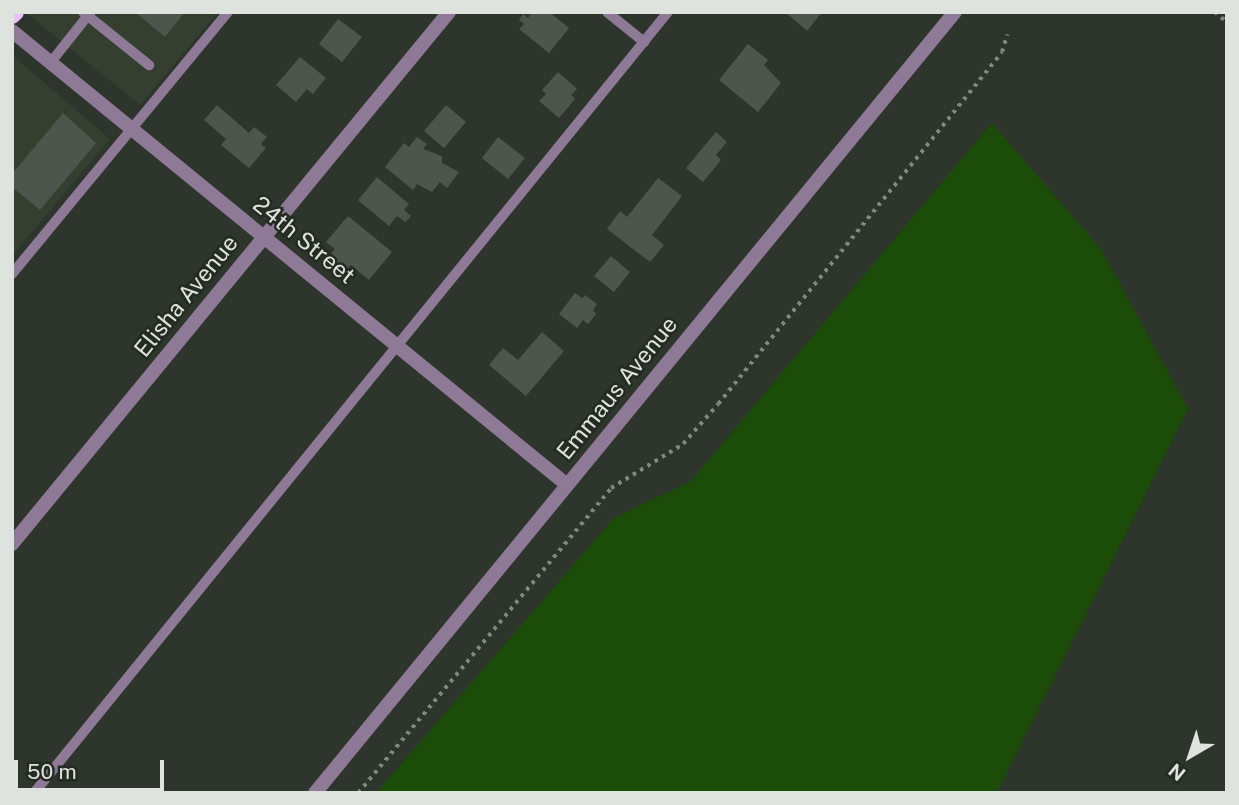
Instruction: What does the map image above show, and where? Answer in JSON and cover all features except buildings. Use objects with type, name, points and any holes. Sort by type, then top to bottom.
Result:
[{"type":"street","name":"Elisha Avenue","points":[[12,544],[449,12]]},
{"type":"street","name":"Emmaus Avenue","points":[[315,793],[955,12]]},
{"type":"street","name":"24th Street","points":[[12,31],[567,485]]},
{"type":"lane","points":[[12,274],[228,12]]},
{"type":"lane","points":[[607,12],[644,42]]},
{"type":"lane","points":[[34,793],[399,347],[668,12]]},
{"type":"lane","points":[[51,62],[87,14],[149,65]]},
{"type":"path","points":[[1215,12],[1227,22]]},
{"type":"path","points":[[358,793],[611,488],[683,444],[718,404],[1002,52],[1007,35]]},
{"type":"shaded area","points":[[25,12],[218,12],[140,105]]},
{"type":"shaded area","points":[[12,55],[110,139],[12,256]]},
{"type":"green space","points":[[992,123],[1101,249],[1188,409],[997,793],[376,793],[614,518],[691,481]]}]
